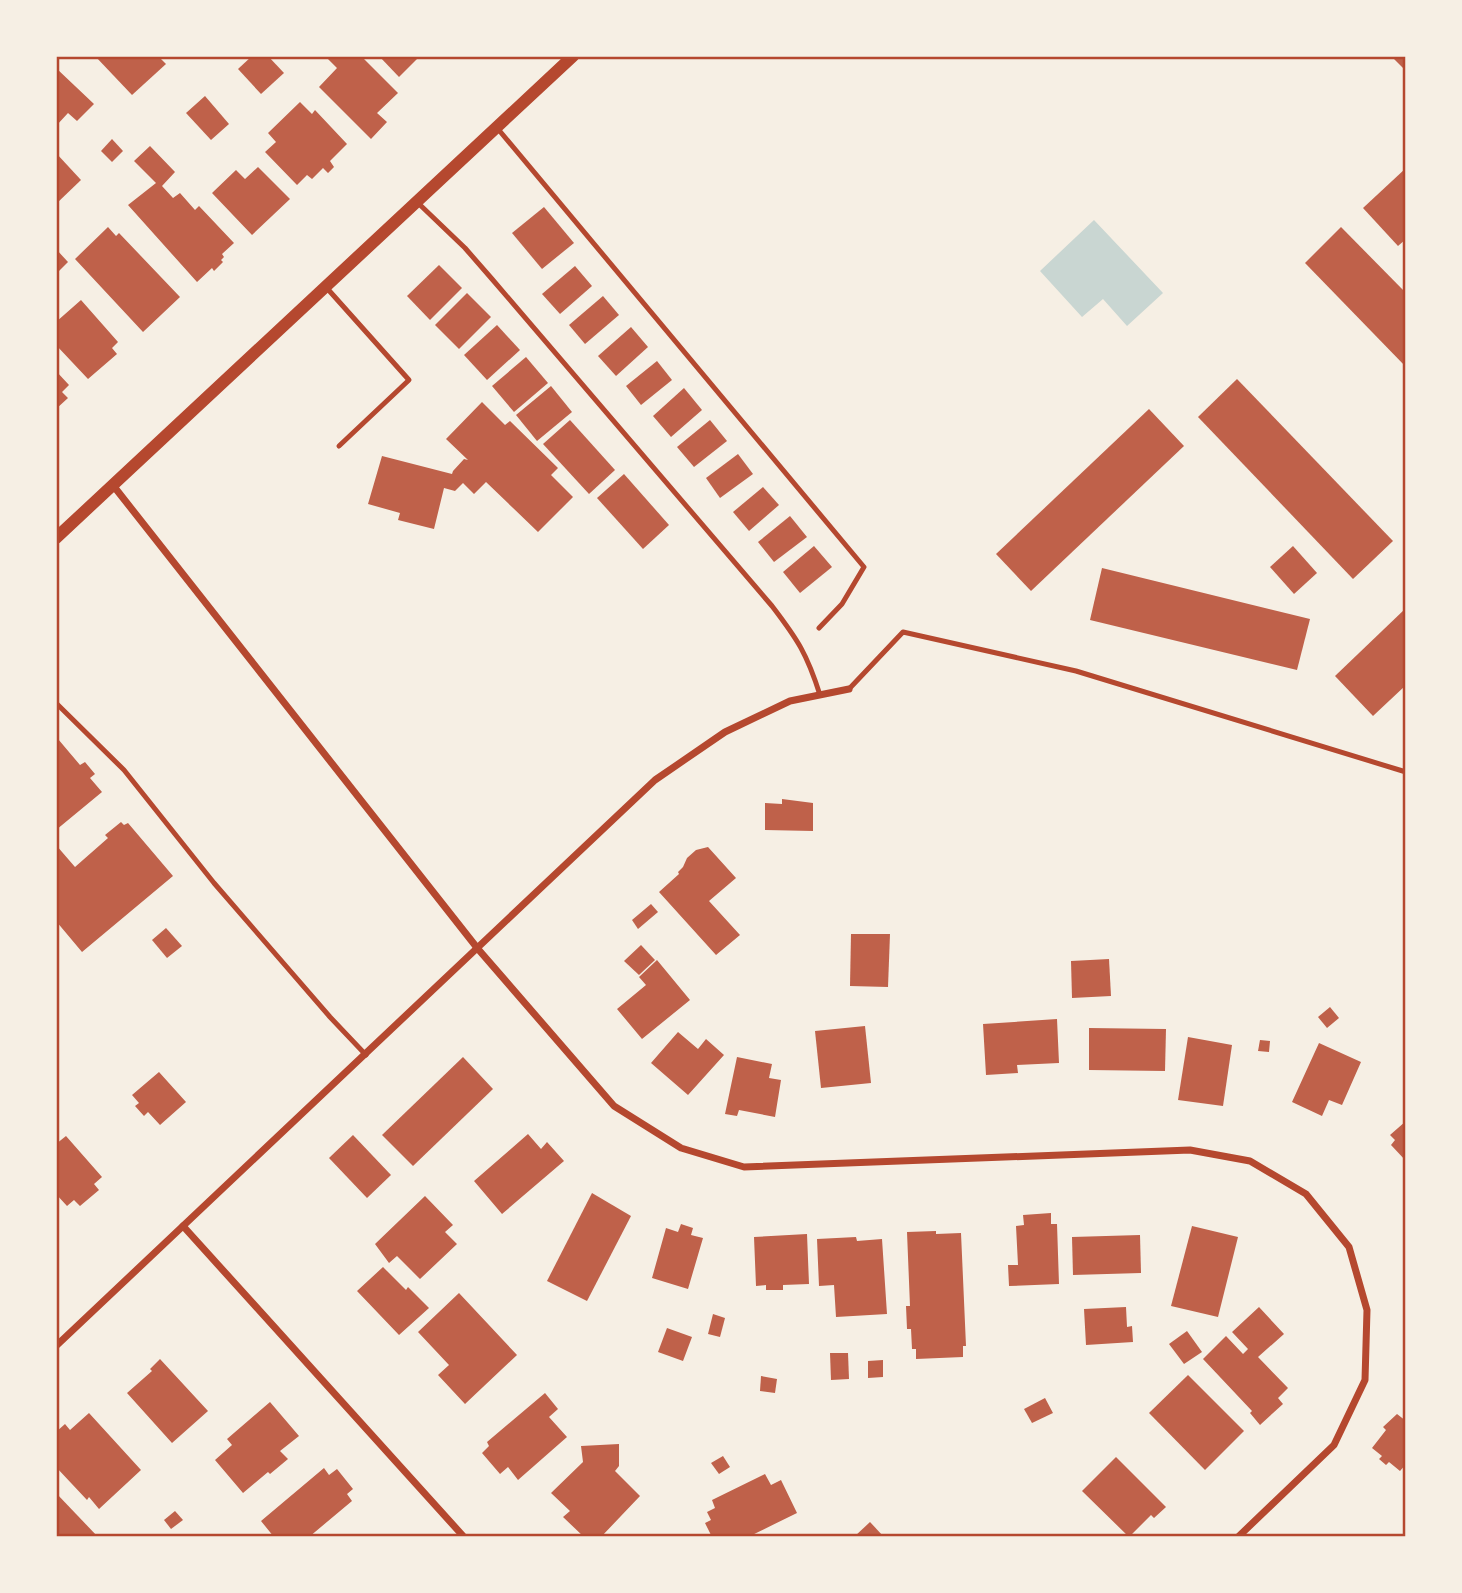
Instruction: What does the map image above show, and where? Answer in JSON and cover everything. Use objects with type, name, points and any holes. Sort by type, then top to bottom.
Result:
[{"type":"street","points":[[56,538],[573,56]]},
{"type":"street","points":[[112,484],[478,949],[614,1106],[681,1148],[744,1167],[1189,1150],[1250,1161],[1306,1194],[1349,1247],[1367,1310],[1365,1380],[1334,1446],[1238,1537]]},
{"type":"street","points":[[56,1346],[656,780],[725,732],[790,701],[849,689]]},
{"type":"street","points":[[183,1226],[464,1537]]},
{"type":"lane","points":[[496,126],[864,568],[842,604],[819,628]]},
{"type":"lane","points":[[416,201],[483,268],[772,606],[800,644],[809,661],[820,695]]},
{"type":"lane","points":[[325,286],[409,380],[339,446]]},
{"type":"lane","points":[[849,689],[903,632],[1076,671],[1406,772]]},
{"type":"lane","points":[[56,703],[124,770],[214,883],[366,1055]]},
{"type":"shaded area","points":[[1094,220],[1163,293],[1127,326],[1103,299],[1082,317],[1040,271]]},
{"type":"building","points":[[95,56],[158,56],[166,64],[132,95]]},
{"type":"building","points":[[252,56],[268,56],[284,73],[261,94],[238,69]]},
{"type":"building","points":[[325,56],[361,56],[398,93],[377,113],[387,122],[371,139],[319,87],[337,68]]},
{"type":"building","points":[[379,56],[420,56],[399,77]]},
{"type":"building","points":[[1391,56],[1406,56],[1406,64],[1403,68]]},
{"type":"building","points":[[56,68],[94,104],[77,121],[68,113],[56,126]]},
{"type":"building","points":[[205,96],[229,124],[211,140],[186,113]]},
{"type":"building","points":[[300,102],[312,114],[315,110],[347,144],[330,161],[334,167],[328,173],[323,168],[312,179],[307,175],[297,185],[265,152],[276,142],[268,133]]},
{"type":"building","points":[[112,139],[123,151],[112,162],[101,151]]},
{"type":"building","points":[[150,146],[175,172],[162,186],[173,198],[180,193],[195,210],[199,206],[234,243],[222,254],[223,262],[197,282],[128,205],[156,183],[134,161]]},
{"type":"building","points":[[56,153],[81,180],[56,204]]},
{"type":"building","points":[[258,167],[290,199],[252,235],[212,193],[236,170],[245,179]]},
{"type":"building","points":[[1406,168],[1406,239],[1398,246],[1363,208]]},
{"type":"building","points":[[544,207],[574,243],[542,269],[512,233]]},
{"type":"building","points":[[108,227],[116,236],[119,233],[180,297],[143,332],[75,259]]},
{"type":"building","points":[[1341,227],[1406,293],[1406,367],[1305,263]]},
{"type":"building","points":[[56,249],[68,262],[56,274]]},
{"type":"building","points":[[439,265],[462,288],[430,320],[407,296]]},
{"type":"building","points":[[575,266],[592,286],[560,314],[542,294]]},
{"type":"building","points":[[467,293],[491,317],[459,349],[435,325]]},
{"type":"building","points":[[603,296],[619,315],[585,344],[569,325]]},
{"type":"building","points":[[81,300],[118,342],[112,348],[117,354],[88,379],[56,345],[56,322]]},
{"type":"building","points":[[497,325],[520,350],[487,380],[464,355]]},
{"type":"building","points":[[631,327],[648,347],[616,376],[598,356]]},
{"type":"building","points":[[526,357],[548,383],[514,412],[492,386]]},
{"type":"building","points":[[657,361],[672,380],[641,405],[626,386]]},
{"type":"building","points":[[56,371],[69,385],[62,392],[68,398],[56,409]]},
{"type":"building","points":[[1237,379],[1393,541],[1353,579],[1198,417]]},
{"type":"building","points":[[551,386],[572,412],[537,441],[516,415]]},
{"type":"building","points":[[684,388],[702,410],[671,437],[653,416]]},
{"type":"building","points":[[482,402],[505,425],[510,421],[558,468],[551,475],[573,497],[538,532],[486,482],[474,494],[463,483],[455,491],[444,488],[434,529],[398,520],[400,513],[368,504],[382,456],[452,474],[464,459],[468,460],[446,439]]},
{"type":"building","points":[[1149,409],[1184,446],[1031,591],[996,554]]},
{"type":"building","points":[[570,420],[615,470],[589,494],[543,444]]},
{"type":"building","points":[[710,420],[727,441],[694,467],[677,447]]},
{"type":"building","points":[[738,454],[753,474],[720,498],[706,478]]},
{"type":"building","points":[[624,474],[669,525],[643,549],[597,498]]},
{"type":"building","points":[[763,487],[779,505],[749,531],[733,512]]},
{"type":"building","points":[[790,516],[807,537],[774,562],[758,542]]},
{"type":"building","points":[[814,546],[832,567],[800,593],[783,572]]},
{"type":"building","points":[[1293,546],[1317,573],[1294,594],[1270,567]]},
{"type":"building","points":[[1102,568],[1310,619],[1297,670],[1090,620]]},
{"type":"building","points":[[1406,608],[1406,685],[1373,716],[1335,676]]},
{"type":"building","points":[[58,739],[80,765],[85,762],[95,774],[90,778],[102,792],[56,830],[56,741]]},
{"type":"building","points":[[782,799],[813,803],[813,831],[765,830],[765,803],[782,804]]},
{"type":"building","points":[[121,822],[124,825],[128,823],[173,876],[82,952],[56,921],[56,845],[75,867],[108,838],[105,835]]},
{"type":"building","points":[[708,847],[736,878],[709,901],[740,935],[716,955],[659,892],[679,874],[687,858],[696,850]]},
{"type":"building","points":[[651,904],[658,912],[638,929],[632,920]]},
{"type":"building","points":[[166,928],[182,946],[167,958],[152,940]]},
{"type":"building","points":[[851,934],[890,934],[888,987],[850,986]]},
{"type":"building","points":[[641,945],[655,960],[639,975],[624,961]]},
{"type":"building","points":[[1109,959],[1111,996],[1072,998],[1071,961]]},
{"type":"building","points":[[657,960],[690,1000],[642,1039],[617,1009],[646,985],[639,977]]},
{"type":"building","points":[[1330,1007],[1339,1018],[1327,1028],[1318,1017]]},
{"type":"building","points":[[1057,1019],[1059,1063],[1017,1065],[1018,1073],[986,1075],[983,1024]]},
{"type":"building","points":[[865,1026],[871,1083],[821,1088],[815,1031]]},
{"type":"building","points":[[1089,1028],[1166,1029],[1165,1071],[1089,1070]]},
{"type":"building","points":[[678,1032],[698,1049],[706,1039],[724,1055],[688,1095],[651,1063]]},
{"type":"building","points":[[1188,1037],[1232,1045],[1223,1106],[1178,1100]]},
{"type":"building","points":[[1260,1040],[1270,1041],[1269,1052],[1258,1051]]},
{"type":"building","points":[[1319,1043],[1361,1062],[1342,1105],[1329,1100],[1322,1116],[1292,1102]]},
{"type":"building","points":[[463,1057],[493,1089],[413,1166],[382,1135]]},
{"type":"building","points":[[737,1057],[772,1064],[769,1078],[781,1080],[775,1117],[739,1110],[737,1116],[725,1114]]},
{"type":"building","points":[[159,1072],[186,1102],[160,1125],[148,1112],[144,1116],[135,1106],[139,1103],[132,1095]]},
{"type":"building","points":[[1406,1121],[1406,1161],[1391,1145],[1395,1140],[1390,1135]]},
{"type":"building","points":[[528,1134],[541,1149],[547,1142],[564,1161],[502,1214],[474,1181]]},
{"type":"building","points":[[353,1135],[391,1175],[367,1198],[329,1158]]},
{"type":"building","points":[[66,1136],[102,1177],[94,1184],[99,1190],[80,1206],[74,1200],[67,1206],[56,1194],[56,1144]]},
{"type":"building","points":[[592,1193],[631,1216],[587,1301],[547,1281]]},
{"type":"building","points":[[425,1196],[453,1225],[445,1232],[457,1244],[420,1279],[397,1256],[389,1263],[375,1244]]},
{"type":"building","points":[[1051,1213],[1051,1224],[1057,1224],[1059,1284],[1009,1286],[1008,1265],[1018,1265],[1016,1226],[1024,1225],[1023,1215]]},
{"type":"building","points":[[681,1224],[693,1228],[691,1235],[703,1238],[688,1289],[652,1278],[666,1228],[678,1232]]},
{"type":"building","points":[[1192,1226],[1238,1237],[1218,1317],[1171,1306]]},
{"type":"building","points":[[936,1231],[936,1234],[961,1233],[966,1346],[963,1346],[963,1357],[916,1359],[916,1349],[912,1349],[911,1329],[907,1329],[906,1306],[910,1306],[907,1232]]},
{"type":"building","points":[[807,1234],[809,1284],[783,1285],[783,1290],[766,1290],[766,1285],[756,1286],[754,1237]]},
{"type":"building","points":[[1140,1235],[1141,1273],[1073,1275],[1072,1237]]},
{"type":"building","points":[[856,1237],[857,1241],[882,1239],[887,1314],[836,1317],[834,1285],[819,1286],[817,1239]]},
{"type":"building","points":[[383,1267],[429,1308],[399,1335],[357,1291]]},
{"type":"building","points":[[459,1293],[517,1355],[465,1404],[438,1375],[449,1365],[418,1332]]},
{"type":"building","points":[[1126,1307],[1127,1327],[1132,1326],[1133,1342],[1086,1345],[1084,1309]]},
{"type":"building","points":[[1259,1307],[1284,1334],[1258,1357],[1288,1388],[1278,1398],[1283,1404],[1260,1425],[1250,1413],[1252,1411],[1203,1359],[1226,1336],[1243,1354],[1248,1349],[1232,1332]]},
{"type":"building","points":[[713,1314],[725,1318],[720,1337],[708,1334]]},
{"type":"building","points":[[667,1328],[692,1337],[683,1361],[658,1352]]},
{"type":"building","points":[[1187,1331],[1202,1352],[1184,1364],[1169,1344]]},
{"type":"building","points":[[830,1353],[848,1353],[849,1379],[831,1380]]},
{"type":"building","points":[[160,1359],[208,1411],[172,1443],[127,1393],[152,1371],[150,1369]]},
{"type":"building","points":[[883,1360],[883,1377],[868,1378],[868,1361]]},
{"type":"building","points":[[1188,1375],[1244,1431],[1205,1470],[1149,1413]]},
{"type":"building","points":[[761,1376],[777,1379],[775,1393],[760,1391]]},
{"type":"building","points":[[545,1393],[558,1409],[549,1417],[567,1437],[518,1480],[508,1467],[500,1474],[482,1453],[489,1446],[487,1442]]},
{"type":"building","points":[[1045,1398],[1053,1413],[1032,1423],[1024,1409]]},
{"type":"building","points":[[270,1402],[299,1436],[280,1451],[288,1459],[243,1493],[215,1460],[232,1445],[227,1439]]},
{"type":"building","points":[[89,1413],[141,1470],[99,1509],[56,1467],[56,1432],[65,1424],[70,1430]]},
{"type":"building","points":[[1397,1414],[1406,1421],[1406,1464],[1400,1471],[1389,1462],[1386,1465],[1379,1459],[1382,1456],[1372,1448],[1386,1430],[1383,1427]]},
{"type":"building","points":[[619,1444],[619,1466],[615,1471],[640,1496],[601,1537],[584,1537],[563,1517],[570,1511],[551,1493],[583,1462],[581,1446]]},
{"type":"building","points":[[723,1456],[730,1467],[719,1474],[711,1463]]},
{"type":"building","points":[[1116,1457],[1166,1507],[1154,1518],[1151,1515],[1129,1537],[1082,1491]]},
{"type":"building","points":[[324,1468],[329,1475],[337,1469],[353,1489],[347,1494],[352,1501],[309,1537],[274,1537],[261,1521]]},
{"type":"building","points":[[765,1474],[771,1485],[781,1480],[797,1513],[748,1537],[712,1537],[705,1523],[711,1520],[707,1512],[715,1508],[712,1500]]},
{"type":"building","points":[[56,1493],[98,1537],[56,1537]]},
{"type":"building","points":[[175,1511],[183,1520],[171,1529],[164,1520]]},
{"type":"building","points":[[870,1522],[884,1537],[854,1537]]}]
